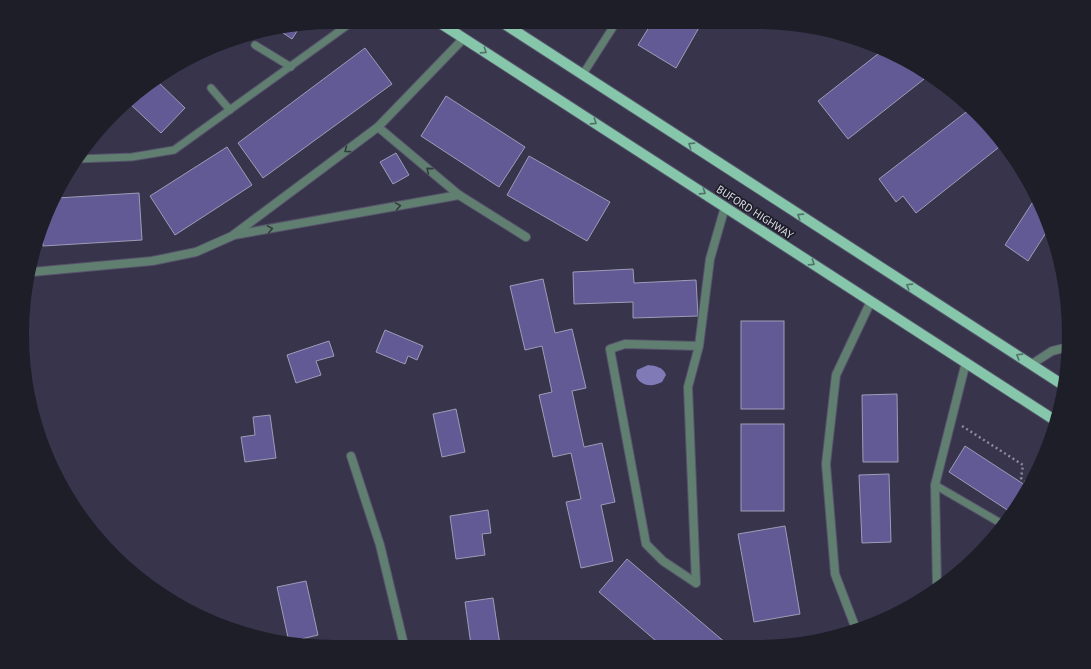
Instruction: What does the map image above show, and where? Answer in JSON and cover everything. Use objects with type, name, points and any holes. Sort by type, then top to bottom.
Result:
[{"type":"main road","name":"BUFORD HIGHWAY","points":[[450,29],[1051,418]]},
{"type":"main road","name":"BUFORD HIGHWAY","points":[[512,29],[1058,382]]},
{"type":"street","points":[[36,272],[152,261],[196,252],[232,236],[378,127],[464,38]]},
{"type":"street","points":[[378,127],[459,195],[526,237]]},
{"type":"street","points":[[232,236],[459,195]]},
{"type":"street","points":[[699,346],[625,344],[610,349],[646,544],[663,561],[696,584],[688,387],[699,346],[710,259],[725,207]]},
{"type":"street","points":[[854,624],[835,574],[826,464],[836,375],[871,301]]},
{"type":"street","points":[[1032,364],[1052,351],[1061,349]]},
{"type":"street","points":[[937,581],[935,485],[966,362]]},
{"type":"street","points":[[351,456],[380,545],[403,640]]},
{"type":"lane","points":[[85,159],[132,157],[174,150],[343,29]]},
{"type":"lane","points":[[583,74],[612,29]]},
{"type":"lane","points":[[255,44],[291,67]]},
{"type":"lane","points":[[211,88],[230,110]]},
{"type":"lane","points":[[935,485],[998,521]]},
{"type":"path","points":[[961,425],[1023,465],[1021,478],[1024,481]]},
{"type":"shaded area","points":[[648,365],[656,366],[663,370],[666,375],[662,382],[655,385],[648,385],[638,380],[636,376],[637,370]]},
{"type":"building","points":[[648,29],[698,29],[676,68],[638,45]]},
{"type":"building","points":[[297,32],[292,39],[284,34]]},
{"type":"building","points":[[365,48],[392,84],[263,178],[238,143]]},
{"type":"building","points":[[878,54],[924,79],[848,139],[818,101]]},
{"type":"building","points":[[160,84],[185,108],[161,133],[132,106]]},
{"type":"building","points":[[446,96],[525,147],[499,187],[421,136]]},
{"type":"building","points":[[966,112],[998,148],[916,213],[903,196],[896,202],[879,179]]},
{"type":"building","points":[[227,147],[252,185],[175,235],[150,196]]},
{"type":"building","points":[[396,153],[409,175],[393,184],[380,162]]},
{"type":"building","points":[[529,156],[610,202],[587,241],[507,195]]},
{"type":"building","points":[[139,193],[142,240],[43,246],[45,236],[62,198]]},
{"type":"building","points":[[1032,203],[1045,234],[1028,261],[1005,245]]},
{"type":"building","points":[[633,269],[634,283],[696,280],[698,316],[633,318],[633,302],[574,304],[573,272]]},
{"type":"building","points":[[543,279],[555,333],[572,329],[586,388],[572,391],[584,447],[602,443],[615,502],[601,505],[613,561],[581,568],[566,502],[581,499],[571,453],[553,457],[539,395],[552,392],[542,346],[525,350],[510,286]]},
{"type":"building","points":[[741,321],[784,321],[784,409],[741,409]]},
{"type":"building","points":[[385,330],[423,346],[417,360],[408,356],[405,364],[376,352]]},
{"type":"building","points":[[329,341],[334,356],[316,361],[321,375],[296,383],[287,355]]},
{"type":"building","points":[[897,394],[898,462],[863,462],[862,395]]},
{"type":"building","points":[[456,409],[465,452],[442,457],[433,414]]},
{"type":"building","points":[[270,415],[276,458],[245,462],[241,437],[255,435],[253,417]]},
{"type":"building","points":[[741,424],[784,424],[784,511],[741,511]]},
{"type":"building","points":[[965,446],[1023,484],[1007,510],[949,472]]},
{"type":"building","points":[[889,474],[891,542],[862,543],[859,475]]},
{"type":"building","points":[[488,510],[491,533],[482,534],[485,555],[456,559],[450,516]]},
{"type":"building","points":[[785,526],[800,614],[754,622],[738,534]]},
{"type":"building","points":[[627,559],[722,640],[655,640],[599,592]]},
{"type":"building","points":[[306,581],[318,635],[305,638],[288,636],[277,587]]},
{"type":"building","points":[[493,598],[499,640],[470,640],[465,602]]}]
